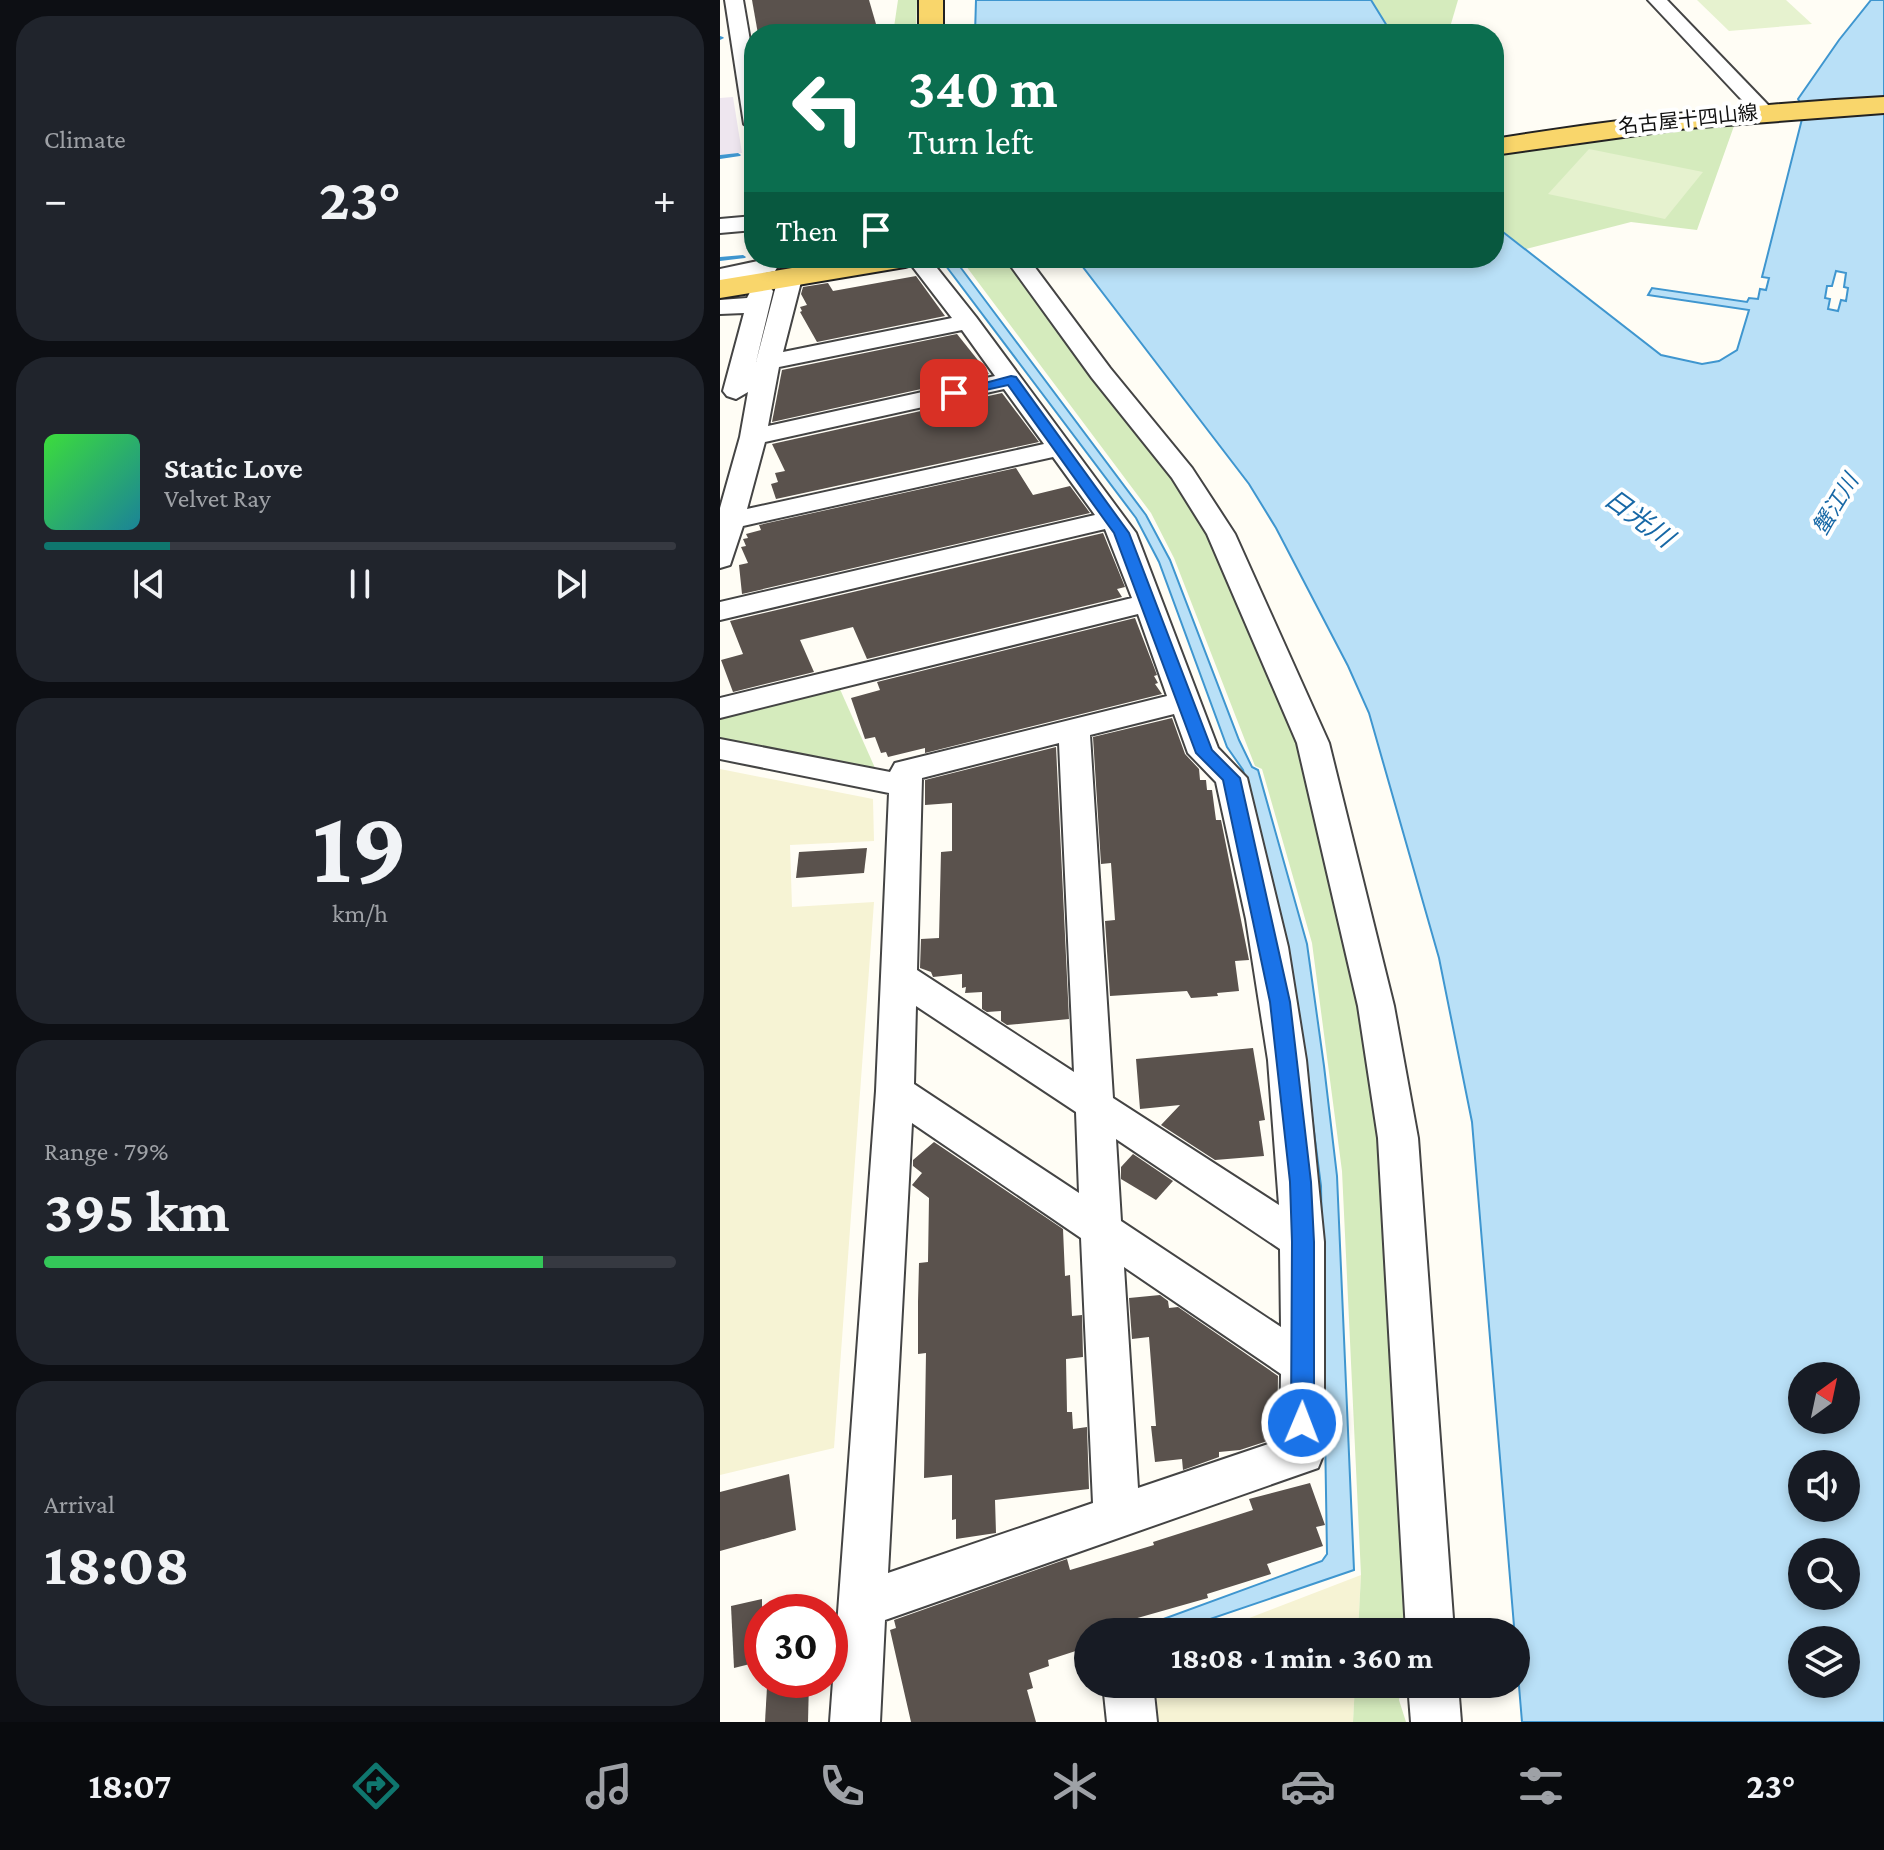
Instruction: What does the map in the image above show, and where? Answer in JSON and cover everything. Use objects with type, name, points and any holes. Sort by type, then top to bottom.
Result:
[{"type":"main road","points":[[931,0],[931,24]]},
{"type":"main road","name":"名古屋十四山線","points":[[1504,145],[1617,126],[1763,111],[1884,105]]},
{"type":"main road","points":[[720,289],[836,268]]},
{"type":"street","points":[[734,0],[744,97]]},
{"type":"street","points":[[1657,0],[1763,111]]},
{"type":"street","points":[[720,226],[744,224]]},
{"type":"street","points":[[862,1605],[1302,1453],[1303,1242],[1300,1182],[1280,1002],[1231,778],[1204,753],[1122,533],[925,268]]},
{"type":"street","points":[[1023,268],[1101,373],[1183,474],[1221,534],[1313,743],[1376,1006],[1398,1138],[1429,1618]]},
{"type":"street","points":[[720,276],[768,278]]},
{"type":"street","points":[[720,307],[768,278]]},
{"type":"street","points":[[768,278],[768,362]]},
{"type":"street","points":[[720,559],[728,505],[753,437],[739,390],[768,278]]},
{"type":"street","points":[[739,390],[768,362],[968,322]]},
{"type":"street","points":[[753,437],[1011,380]]},
{"type":"street","points":[[728,505],[1060,448]]},
{"type":"street","points":[[720,611],[1111,519]]},
{"type":"street","points":[[720,708],[1148,603]]},
{"type":"street","points":[[855,1722],[895,1091],[906,771],[1185,701]]},
{"type":"street","points":[[1074,728],[1117,1517]]},
{"type":"street","points":[[720,749],[906,786]]},
{"type":"street","points":[[900,977],[1303,1242]]},
{"type":"street","points":[[895,1091],[1303,1365]]},
{"type":"street","points":[[1129,1698],[1132,1722]]},
{"type":"street","points":[[1434,1698],[1436,1722]]},
{"type":"shaded area","points":[[733,97],[742,153],[720,155],[720,98]]},
{"type":"shaded area","points":[[720,769],[873,799],[874,841],[790,845],[792,907],[874,902],[834,1448],[720,1475]]},
{"type":"shaded area","points":[[1361,1575],[1359,1618],[1249,1618]]},
{"type":"shaded area","points":[[1147,1698],[1354,1698],[1353,1722],[1150,1722]]},
{"type":"green space","points":[[898,0],[917,0],[916,24],[894,24]]},
{"type":"green space","points":[[1371,0],[1458,0],[1451,24],[1386,24]]},
{"type":"green space","points":[[1697,0],[1786,0],[1812,24],[1729,31]]},
{"type":"green space","points":[[1722,120],[1734,126],[1697,230],[1631,222],[1526,249],[1504,232],[1504,153]]},
{"type":"green space","points":[[1589,149],[1703,172],[1665,219],[1548,194]]},
{"type":"green space","points":[[967,268],[1013,268],[1175,475],[1216,541],[1281,684],[1316,790],[1387,1140],[1412,1618],[1359,1618],[1361,1575],[1342,1171],[1312,943],[1262,769],[1255,766],[1174,558],[1151,513]]},
{"type":"green space","points":[[839,687],[875,768],[720,739],[720,717]]},
{"type":"green space","points":[[1354,1698],[1399,1698],[1406,1722],[1353,1722]]},
{"type":"water","points":[[976,0],[1371,0],[1386,24],[975,24]]},
{"type":"water","points":[[1871,0],[1884,0],[1884,1722],[1522,1722],[1520,1698],[1530,1698],[1530,1618],[1513,1618],[1472,1122],[1439,958],[1369,713],[1276,528],[1249,484],[1084,268],[1504,268],[1504,233],[1661,355],[1702,364],[1719,361],[1737,350],[1749,310],[1648,295],[1652,288],[1747,302],[1749,298],[1758,299],[1760,289],[1766,290],[1769,278],[1762,277],[1802,119],[1810,119],[1798,99]],"holes":[[[1836,271],[1846,273],[1846,301],[1841,300],[1838,311],[1828,309],[1830,299],[1825,298],[1827,286],[1832,286]]]},
{"type":"water","points":[[948,268],[961,268],[1146,515],[1170,560],[1239,740],[1252,767],[1258,770],[1307,944],[1337,1176],[1354,1570],[1213,1618],[1166,1618],[1322,1561],[1327,1554],[1321,1186],[1299,1015],[1285,936],[1243,770],[1227,747],[1159,562],[1136,518]]},
{"type":"building","points":[[752,0],[869,0],[876,24],[756,24]]},
{"type":"building","points":[[916,276],[945,316],[817,342],[800,312],[800,307],[807,305],[801,294],[803,287],[828,283],[833,291]]},
{"type":"building","points":[[957,334],[989,374],[772,422],[782,370]]},
{"type":"building","points":[[1002,393],[1039,442],[776,499],[771,484],[778,482],[775,473],[785,471],[772,444]]},
{"type":"building","points":[[1016,468],[1033,495],[1070,486],[1090,513],[742,594],[739,565],[748,563],[741,547],[746,546],[743,539],[748,538],[746,534],[761,530],[759,525]]},
{"type":"building","points":[[1103,533],[1125,587],[1117,589],[1122,597],[867,659],[853,627],[800,640],[814,672],[733,692],[721,660],[743,654],[730,621]]},
{"type":"building","points":[[1135,618],[1157,675],[1154,676],[1158,683],[1155,684],[1162,694],[925,753],[925,748],[888,757],[886,752],[881,753],[875,737],[865,739],[851,698],[880,690],[877,682]]},
{"type":"building","points":[[1172,718],[1185,754],[1199,769],[1200,780],[1206,780],[1207,790],[1212,790],[1216,820],[1221,820],[1249,960],[1235,961],[1239,991],[1191,998],[1187,991],[1110,996],[1105,921],[1115,920],[1111,863],[1101,864],[1093,737]]},
{"type":"building","points":[[1056,747],[1069,1019],[1007,1025],[1001,1021],[1001,1011],[987,1012],[982,1009],[982,992],[965,993],[962,974],[933,977],[931,972],[920,968],[921,939],[939,938],[941,852],[952,851],[952,803],[925,805],[925,780]]},
{"type":"building","points":[[867,848],[864,873],[796,878],[799,852]]},
{"type":"building","points":[[1253,1048],[1265,1120],[1259,1121],[1264,1156],[1215,1160],[1161,1125],[1180,1105],[1140,1109],[1136,1059]]},
{"type":"building","points":[[934,1142],[1063,1229],[1065,1276],[1070,1275],[1072,1316],[1082,1315],[1083,1357],[1066,1359],[1067,1412],[1072,1412],[1073,1429],[1087,1427],[1089,1489],[995,1500],[996,1533],[956,1539],[956,1519],[952,1520],[952,1475],[924,1478],[926,1353],[918,1354],[918,1302],[919,1263],[928,1262],[929,1198],[912,1185],[922,1173],[913,1166],[913,1160]]},
{"type":"building","points":[[1133,1154],[1173,1181],[1156,1200],[1121,1179],[1121,1167]]},
{"type":"building","points":[[1160,1295],[1168,1301],[1169,1308],[1178,1307],[1278,1376],[1277,1438],[1240,1450],[1219,1452],[1219,1457],[1183,1470],[1182,1459],[1155,1462],[1151,1426],[1156,1426],[1149,1337],[1132,1339],[1129,1298]]},
{"type":"building","points":[[789,1474],[796,1530],[720,1551],[720,1492]]},
{"type":"building","points":[[1310,1483],[1325,1525],[1316,1527],[1323,1546],[1267,1564],[1271,1574],[1207,1594],[1208,1598],[1137,1618],[1074,1618],[1074,1652],[1048,1660],[1049,1666],[1029,1673],[1033,1688],[1027,1690],[1036,1722],[911,1722],[890,1630],[896,1628],[894,1620],[1067,1559],[1070,1570],[1154,1545],[1153,1542],[1253,1510],[1249,1499]]},
{"type":"building","points":[[744,1603],[744,1666],[734,1668],[731,1606]]},
{"type":"building","points":[[766,1698],[809,1698],[808,1722],[765,1722]]},
{"type":"waterway","points":[[720,157],[738,155]]},
{"type":"waterway","points":[[720,259],[743,257]]},
{"type":"route","points":[[954,393],[1011,380],[1122,533],[1204,753],[1231,778],[1280,1002],[1300,1182],[1303,1242],[1302,1423]]},
{"type":"water label","name":"蟹江川","points":[[1835,504]]},
{"type":"water label","name":"日光川","points":[[1639,518]]}]
